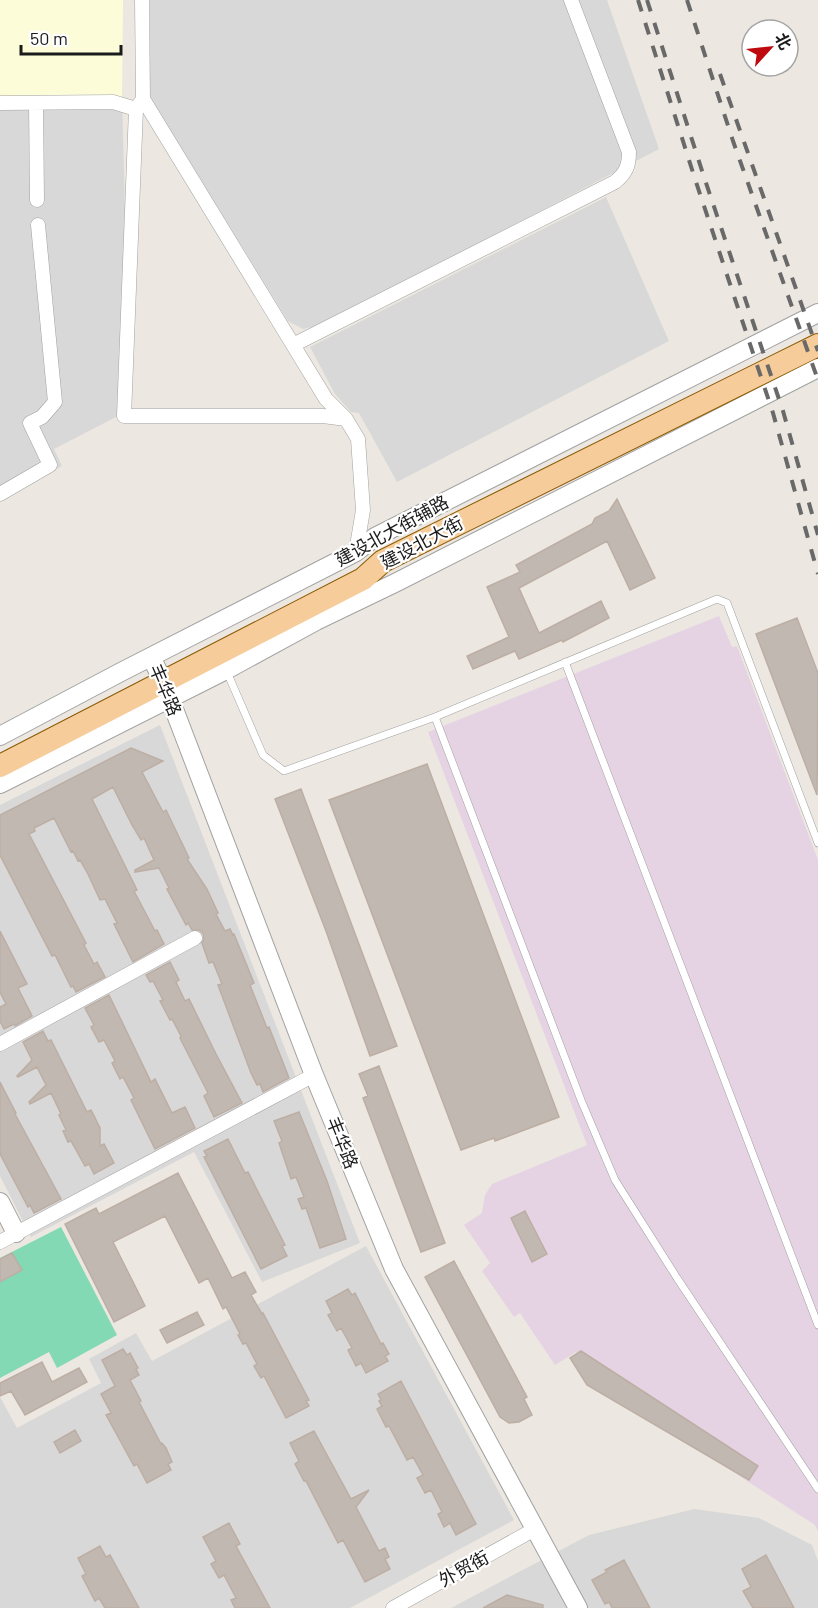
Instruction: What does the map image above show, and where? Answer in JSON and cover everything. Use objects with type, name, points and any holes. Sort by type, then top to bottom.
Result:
[{"type":"main road","name":"建设北大街","points":[[0,766],[161,677],[363,579],[383,561],[818,345]]},
{"type":"main road","points":[[0,753],[161,677]]},
{"type":"street","points":[[142,0],[140,104],[124,416],[323,416],[346,419]]},
{"type":"street","points":[[293,345],[625,175],[629,152],[571,0]]},
{"type":"street","points":[[0,103],[113,102],[140,104]]},
{"type":"street","points":[[36,103],[38,200]]},
{"type":"street","points":[[140,104],[326,399],[346,419],[358,440],[363,510],[356,552]]},
{"type":"street","points":[[0,494],[50,465],[30,423],[42,417],[55,402],[38,225]]},
{"type":"street","name":"建设北大街辅路","points":[[0,784],[356,552],[375,537],[818,313]]},
{"type":"street","name":"建设北大街辅路","points":[[0,736],[161,677],[226,670],[316,621],[818,368]]},
{"type":"street","name":"丰华路","points":[[161,677],[314,1075],[394,1269],[578,1608]]},
{"type":"street","points":[[0,1044],[195,938]]},
{"type":"street","points":[[0,1202],[8,1237],[314,1075]]},
{"type":"street","name":"外贸街","points":[[393,1608],[535,1529]]},
{"type":"lane","points":[[226,670],[263,755],[284,771],[435,717],[717,599],[727,603],[818,843]]},
{"type":"lane","points":[[565,662],[818,1325]]},
{"type":"lane","points":[[435,717],[581,1100],[615,1180],[676,1278],[818,1489]]},
{"type":"shaded area","points":[[0,0],[123,0],[122,98],[0,97]]},
{"type":"shaded area","points":[[150,0],[607,0],[659,149],[325,324],[303,329],[288,321],[150,97]]},
{"type":"shaded area","points":[[0,97],[122,98],[125,211],[118,416],[54,449],[62,466],[0,498]]},
{"type":"shaded area","points":[[606,197],[669,341],[397,482],[359,413],[351,412],[335,394],[310,347]]},
{"type":"shaded area","points":[[719,616],[732,647],[737,646],[818,860],[818,1532],[815,1525],[591,1380],[576,1352],[555,1365],[520,1313],[514,1317],[482,1271],[490,1263],[464,1225],[482,1213],[485,1195],[492,1184],[587,1145],[428,732]]},
{"type":"shaded area","points":[[160,725],[360,1243],[262,1282],[194,1152],[31,1237],[0,1176],[0,805]]},
{"type":"shaded area","points":[[366,1246],[514,1520],[350,1608],[0,1608],[0,1397],[17,1428],[101,1383],[89,1359],[136,1333],[152,1361]]},
{"type":"shaded area","points":[[694,1509],[759,1518],[812,1545],[818,1561],[818,1608],[451,1608],[589,1535]]},
{"type":"green space","points":[[61,1227],[117,1335],[57,1368],[49,1352],[0,1378],[0,1258]]},
{"type":"building","points":[[617,499],[655,578],[630,590],[607,541],[519,588],[539,633],[601,601],[609,618],[563,642],[562,640],[519,659],[515,651],[473,669],[467,656],[509,637],[487,587],[520,572],[516,565],[592,524],[595,518],[609,511]]},
{"type":"building","points":[[797,618],[818,673],[817,795],[756,634]]},
{"type":"building","points":[[131,748],[163,761],[142,772],[163,812],[166,810],[189,858],[187,859],[207,889],[225,931],[230,929],[234,934],[254,983],[250,985],[289,1078],[263,1092],[251,1073],[218,985],[222,984],[213,962],[209,963],[202,943],[203,933],[199,930],[192,930],[188,923],[186,925],[159,868],[135,872],[154,860],[144,838],[141,840],[113,787],[92,799],[137,890],[134,891],[164,944],[133,962],[114,924],[117,923],[105,899],[100,900],[87,872],[73,851],[71,852],[54,818],[34,828],[35,831],[29,834],[86,943],[84,945],[94,964],[97,962],[105,977],[76,992],[73,986],[71,987],[55,955],[52,956],[0,855],[0,815]]},
{"type":"building","points":[[427,764],[559,1117],[495,1141],[494,1138],[461,1150],[329,800]]},
{"type":"building","points":[[301,789],[397,1046],[370,1056],[326,931],[275,799]]},
{"type":"building","points":[[0,931],[27,984],[18,988],[32,1016],[15,1026],[14,1024],[4,1029],[0,1021],[0,1007],[6,1004],[0,992]]},
{"type":"building","points":[[170,962],[179,980],[176,982],[185,1001],[189,999],[242,1103],[214,1117],[204,1096],[208,1093],[181,1036],[160,1001],[163,1000],[153,981],[150,982],[146,975]]},
{"type":"building","points":[[109,995],[151,1082],[155,1079],[172,1113],[185,1107],[195,1128],[155,1149],[131,1100],[134,1098],[123,1077],[120,1079],[112,1063],[115,1061],[104,1040],[99,1042],[91,1027],[94,1025],[85,1008]]},
{"type":"building","points":[[43,1031],[48,1041],[51,1040],[87,1112],[91,1110],[100,1128],[100,1146],[104,1144],[114,1163],[94,1174],[89,1164],[85,1166],[71,1141],[68,1142],[63,1131],[66,1130],[59,1115],[61,1114],[51,1093],[30,1104],[29,1102],[46,1085],[37,1067],[17,1076],[32,1060],[23,1042]]},
{"type":"building","points":[[379,1066],[445,1243],[421,1252],[363,1098],[368,1096],[359,1074]]},
{"type":"building","points":[[0,1082],[61,1199],[34,1213],[30,1205],[28,1207],[0,1154]]},
{"type":"building","points":[[299,1112],[327,1181],[346,1239],[320,1248],[306,1208],[302,1209],[298,1199],[304,1197],[296,1177],[291,1179],[279,1143],[282,1141],[274,1121]]},
{"type":"building","points":[[228,1139],[245,1173],[248,1172],[285,1245],[282,1246],[287,1256],[261,1269],[204,1157],[207,1156],[204,1151]]},
{"type":"building","points":[[178,1173],[232,1278],[245,1272],[256,1292],[251,1295],[263,1313],[309,1400],[306,1401],[309,1406],[286,1418],[264,1376],[261,1378],[254,1366],[257,1364],[246,1343],[243,1344],[238,1335],[240,1334],[226,1307],[223,1309],[208,1278],[199,1283],[165,1216],[113,1242],[145,1306],[114,1322],[65,1224],[96,1208],[99,1214]]},
{"type":"building","points":[[525,1211],[547,1254],[532,1262],[511,1218]]},
{"type":"building","points":[[12,1253],[22,1270],[0,1282],[0,1259]]},
{"type":"building","points":[[454,1261],[527,1397],[524,1399],[532,1415],[519,1422],[509,1423],[500,1417],[425,1277]]},
{"type":"building","points":[[348,1289],[352,1295],[355,1293],[381,1344],[383,1343],[389,1354],[385,1356],[388,1361],[366,1373],[361,1363],[356,1366],[348,1350],[352,1348],[341,1328],[337,1331],[328,1315],[332,1313],[326,1301]]},
{"type":"building","points":[[197,1312],[204,1325],[167,1343],[160,1330]]},
{"type":"building","points":[[123,1349],[127,1355],[130,1353],[138,1368],[136,1369],[139,1375],[130,1380],[141,1401],[139,1402],[172,1462],[168,1464],[171,1470],[147,1483],[137,1464],[134,1466],[106,1415],[111,1413],[101,1394],[115,1386],[102,1360]]},
{"type":"building","points":[[581,1351],[758,1466],[749,1480],[587,1385],[570,1358]]},
{"type":"building","points":[[42,1362],[52,1382],[79,1368],[87,1382],[25,1415],[11,1391],[0,1396],[0,1383]]},
{"type":"building","points":[[401,1381],[476,1524],[456,1535],[450,1523],[444,1527],[438,1514],[442,1512],[431,1490],[425,1493],[417,1478],[423,1475],[413,1457],[407,1460],[377,1409],[382,1406],[378,1394]]},
{"type":"building","points":[[75,1430],[81,1441],[60,1453],[54,1442]]},
{"type":"building","points":[[314,1431],[351,1499],[369,1490],[356,1507],[379,1551],[385,1548],[389,1557],[385,1559],[390,1569],[365,1582],[343,1540],[338,1543],[295,1464],[299,1461],[290,1443]]},
{"type":"building","points":[[229,1523],[240,1544],[236,1546],[270,1608],[235,1608],[231,1600],[236,1598],[224,1575],[219,1578],[211,1564],[216,1561],[203,1537]]},
{"type":"building","points":[[100,1546],[106,1557],[110,1555],[139,1608],[105,1608],[99,1598],[95,1601],[82,1576],[86,1574],[78,1558]]},
{"type":"building","points":[[766,1555],[794,1608],[753,1608],[743,1591],[751,1587],[742,1569]]},
{"type":"building","points":[[624,1560],[650,1608],[612,1608],[609,1602],[605,1604],[592,1580]]},
{"type":"building","points":[[507,1595],[543,1605],[543,1608],[483,1608]]},
{"type":"railway","points":[[638,0],[773,413],[818,574]]},
{"type":"railway","points":[[647,0],[783,411],[818,535]]},
{"type":"railway","points":[[687,0],[733,141],[818,380]]},
{"type":"railway","points":[[720,74],[818,351]]}]
